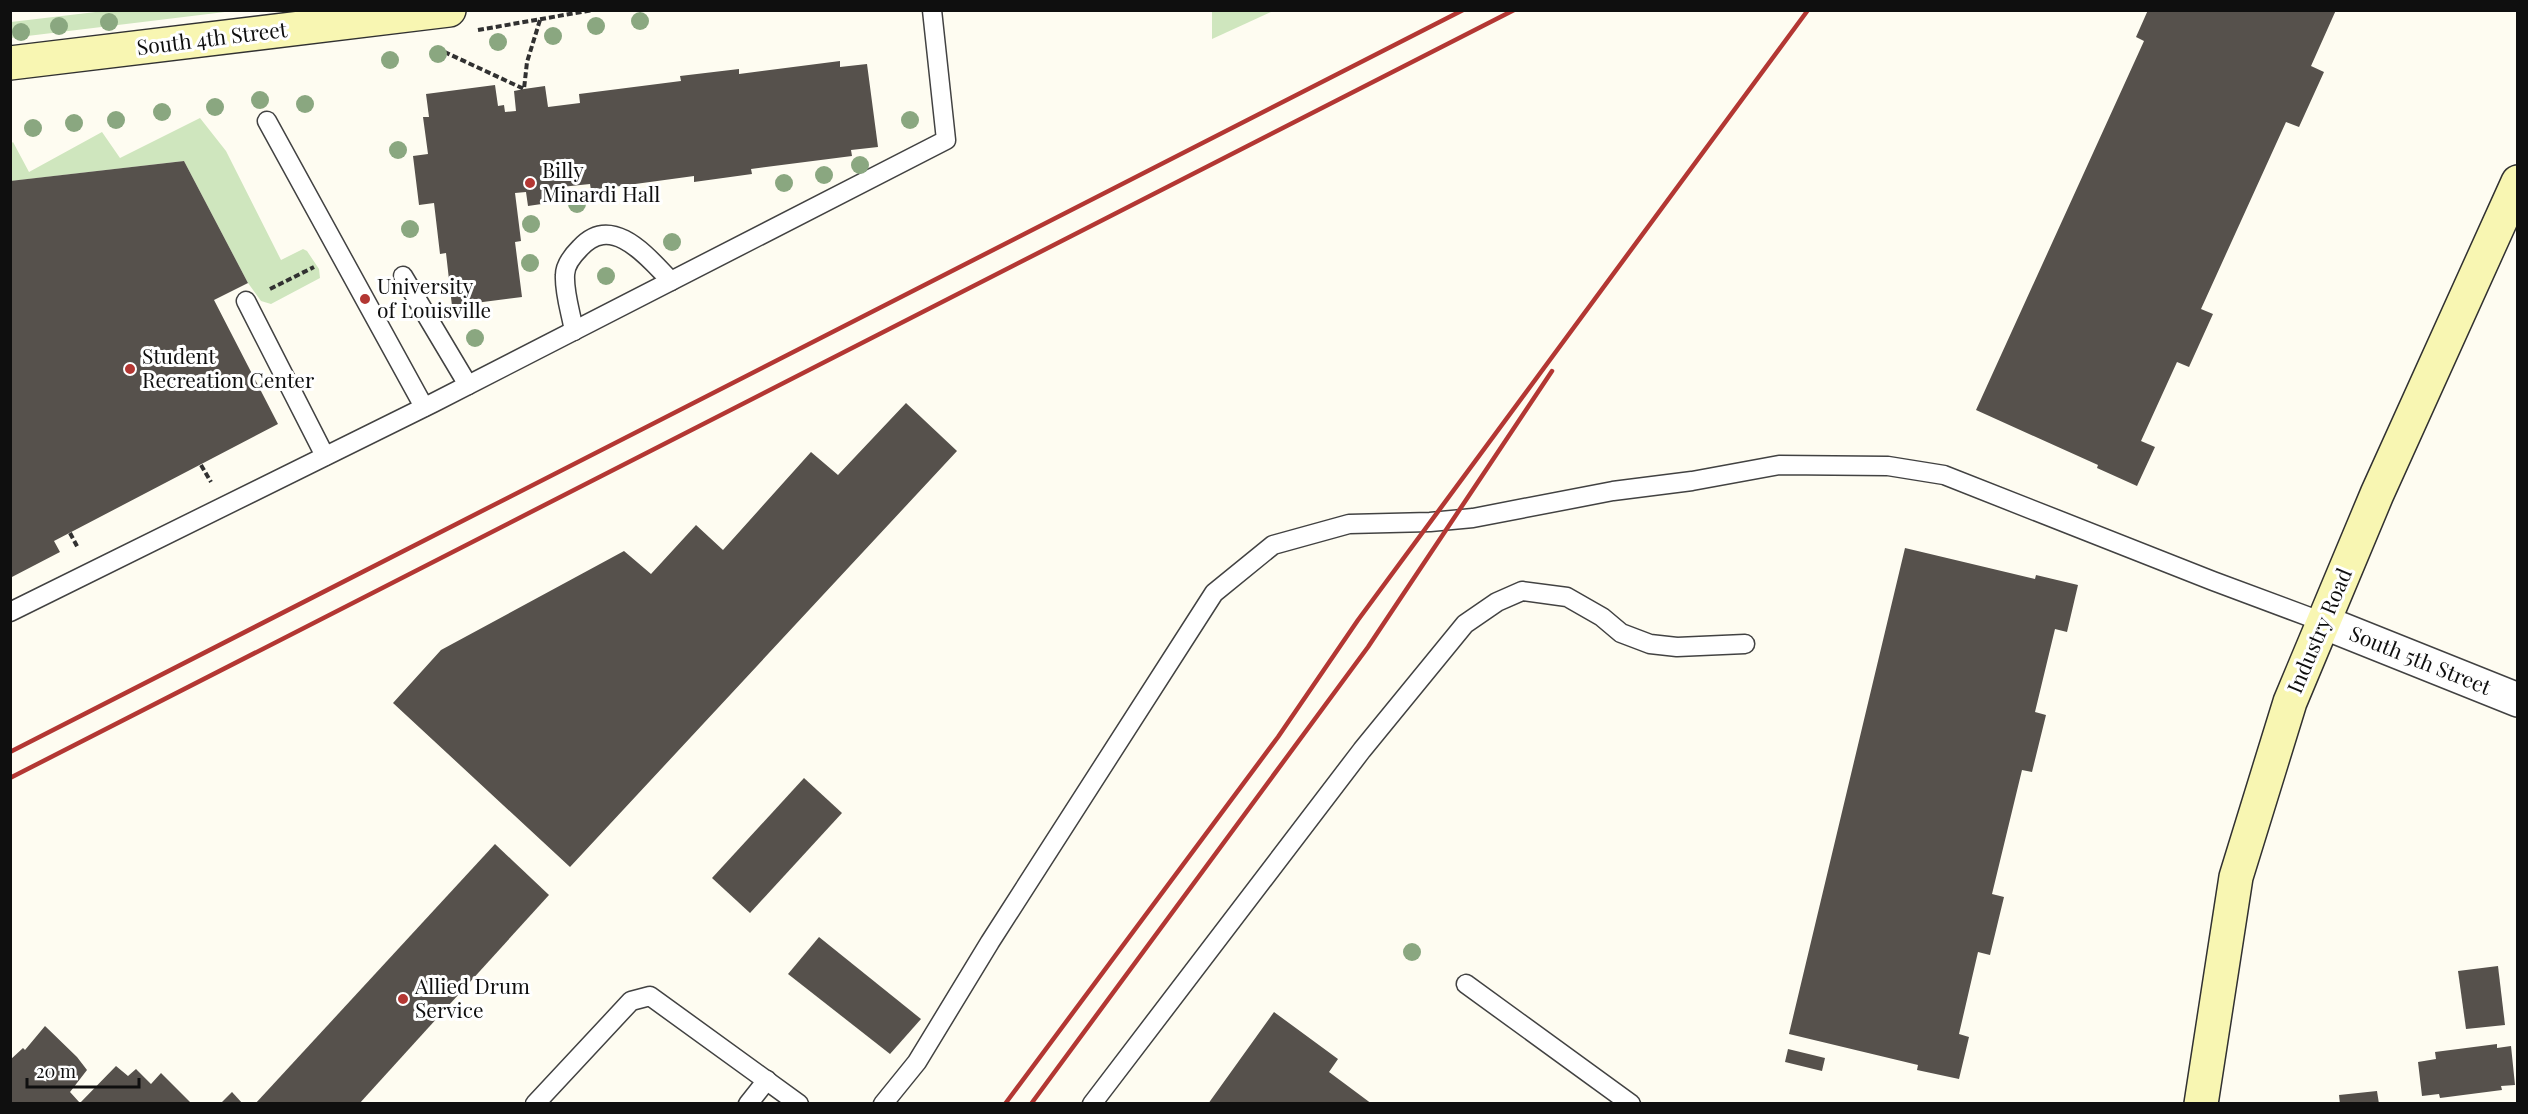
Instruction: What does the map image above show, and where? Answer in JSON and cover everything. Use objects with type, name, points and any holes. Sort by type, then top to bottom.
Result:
[{"type":"main road","name":"South 4th Street","points":[[10,63],[449,10]]},
{"type":"main road","name":"Industry Road","points":[[2201,1104],[2236,877],[2290,702],[2377,494],[2517,182]]},
{"type":"street","name":"South 5th Street","points":[[2323,622],[2517,700]]},
{"type":"lane","points":[[10,612],[468,385],[946,140],[932,10]]},
{"type":"lane","points":[[267,121],[424,407]]},
{"type":"lane","points":[[574,331],[564,274],[571,258],[584,244],[601,235],[621,237],[635,245],[671,281]]},
{"type":"lane","points":[[404,276],[468,385]]},
{"type":"lane","points":[[246,301],[326,456]]},
{"type":"lane","points":[[883,1104],[917,1062],[990,942],[1214,593],[1273,545],[1349,524],[1430,522],[1473,518],[1612,491],[1692,481],[1779,465],[1888,466],[1944,475],[2212,581],[2323,622]]},
{"type":"lane","points":[[1092,1104],[1362,750],[1465,624],[1497,602],[1522,591],[1567,597],[1602,617],[1621,633],[1650,644],[1677,647],[1745,644]]},
{"type":"lane","points":[[1466,984],[1631,1104]]},
{"type":"lane","points":[[534,1104],[631,1001],[650,996],[799,1104]]},
{"type":"lane","points":[[748,1104],[767,1080]]},
{"type":"path","points":[[427,44],[524,89],[527,62],[540,20]]},
{"type":"path","points":[[246,301],[340,254]]},
{"type":"green space","points":[[1212,10],[1273,10],[1273,11],[1212,39]]},
{"type":"green space","points":[[104,11],[233,11],[11,38],[11,22]]},
{"type":"green space","points":[[200,118],[226,151],[281,260],[303,249],[307,251],[319,269],[320,278],[271,304],[261,301],[248,283],[184,161],[11,181],[10,144],[13,142],[29,172],[102,132],[120,158]]},
{"type":"building","points":[[2148,10],[2336,10],[2311,66],[2324,72],[2299,127],[2286,122],[2201,309],[2213,314],[2189,367],[2177,362],[2141,441],[2155,447],[2137,486],[2097,468],[2098,465],[1976,410],[2144,41],[2136,37]]},
{"type":"building","name":"Billy Minardi Hall","points":[[840,61],[840,67],[867,64],[878,147],[851,150],[852,156],[751,169],[752,174],[694,182],[694,176],[591,190],[590,184],[561,187],[562,201],[528,206],[526,192],[515,193],[521,241],[515,242],[522,297],[452,306],[446,253],[440,254],[434,203],[419,205],[413,156],[428,154],[423,117],[429,117],[426,94],[495,85],[498,106],[504,105],[505,112],[516,111],[514,91],[524,89],[545,86],[548,107],[580,103],[579,94],[681,81],[680,76],[739,69],[739,74]]},
{"type":"building","name":"Student Recreation Center","points":[[184,161],[248,283],[214,300],[278,424],[54,541],[60,552],[10,578],[10,181]]},
{"type":"building","points":[[906,403],[957,451],[570,867],[393,703],[441,650],[624,551],[651,574],[696,525],[723,550],[811,452],[838,475]]},
{"type":"building","points":[[1905,548],[2035,579],[2036,575],[2078,585],[2067,632],[2055,629],[2035,712],[2046,715],[2032,772],[2022,770],[1992,894],[2004,897],[1990,955],[1978,952],[1959,1034],[1969,1037],[1959,1079],[1917,1070],[1918,1065],[1789,1034]]},
{"type":"building","points":[[804,778],[842,813],[750,913],[712,878]]},
{"type":"building","name":"Allied Drum Service","points":[[495,844],[549,895],[359,1104],[255,1104]]},
{"type":"building","points":[[819,937],[921,1019],[890,1054],[788,974]]},
{"type":"building","points":[[2498,966],[2505,1025],[2466,1029],[2458,971]]},
{"type":"building","points":[[1274,1012],[1338,1059],[1329,1072],[1372,1104],[1208,1104]]},
{"type":"building","points":[[45,1026],[87,1070],[70,1092],[80,1103],[116,1066],[128,1076],[136,1069],[151,1084],[161,1073],[192,1104],[10,1104],[10,1060],[23,1048],[25,1050]]},
{"type":"building","points":[[2497,1044],[2497,1048],[2511,1046],[2515,1085],[2501,1086],[2502,1090],[2440,1098],[2439,1094],[2422,1096],[2418,1062],[2436,1059],[2435,1052]]},
{"type":"building","points":[[1788,1049],[1825,1058],[1822,1071],[1785,1062]]},
{"type":"building","points":[[2377,1091],[2379,1104],[2340,1104],[2339,1095]]},
{"type":"building","points":[[232,1092],[243,1104],[220,1104]]},
{"type":"railway","points":[[10,752],[1463,10]]},
{"type":"railway","points":[[10,778],[1514,10]]},
{"type":"railway","points":[[1005,1104],[1278,737],[1358,620],[1808,10]]},
{"type":"railway","points":[[1031,1104],[1368,647],[1552,371]]},
{"type":"place","name":"Billy Minardi Hall","points":[[530,183]]},
{"type":"place","name":"University of Louisville","points":[[365,299]]},
{"type":"place","name":"Student Recreation Center","points":[[130,369]]},
{"type":"place","name":"Allied Drum Service","points":[[403,999]]}]
